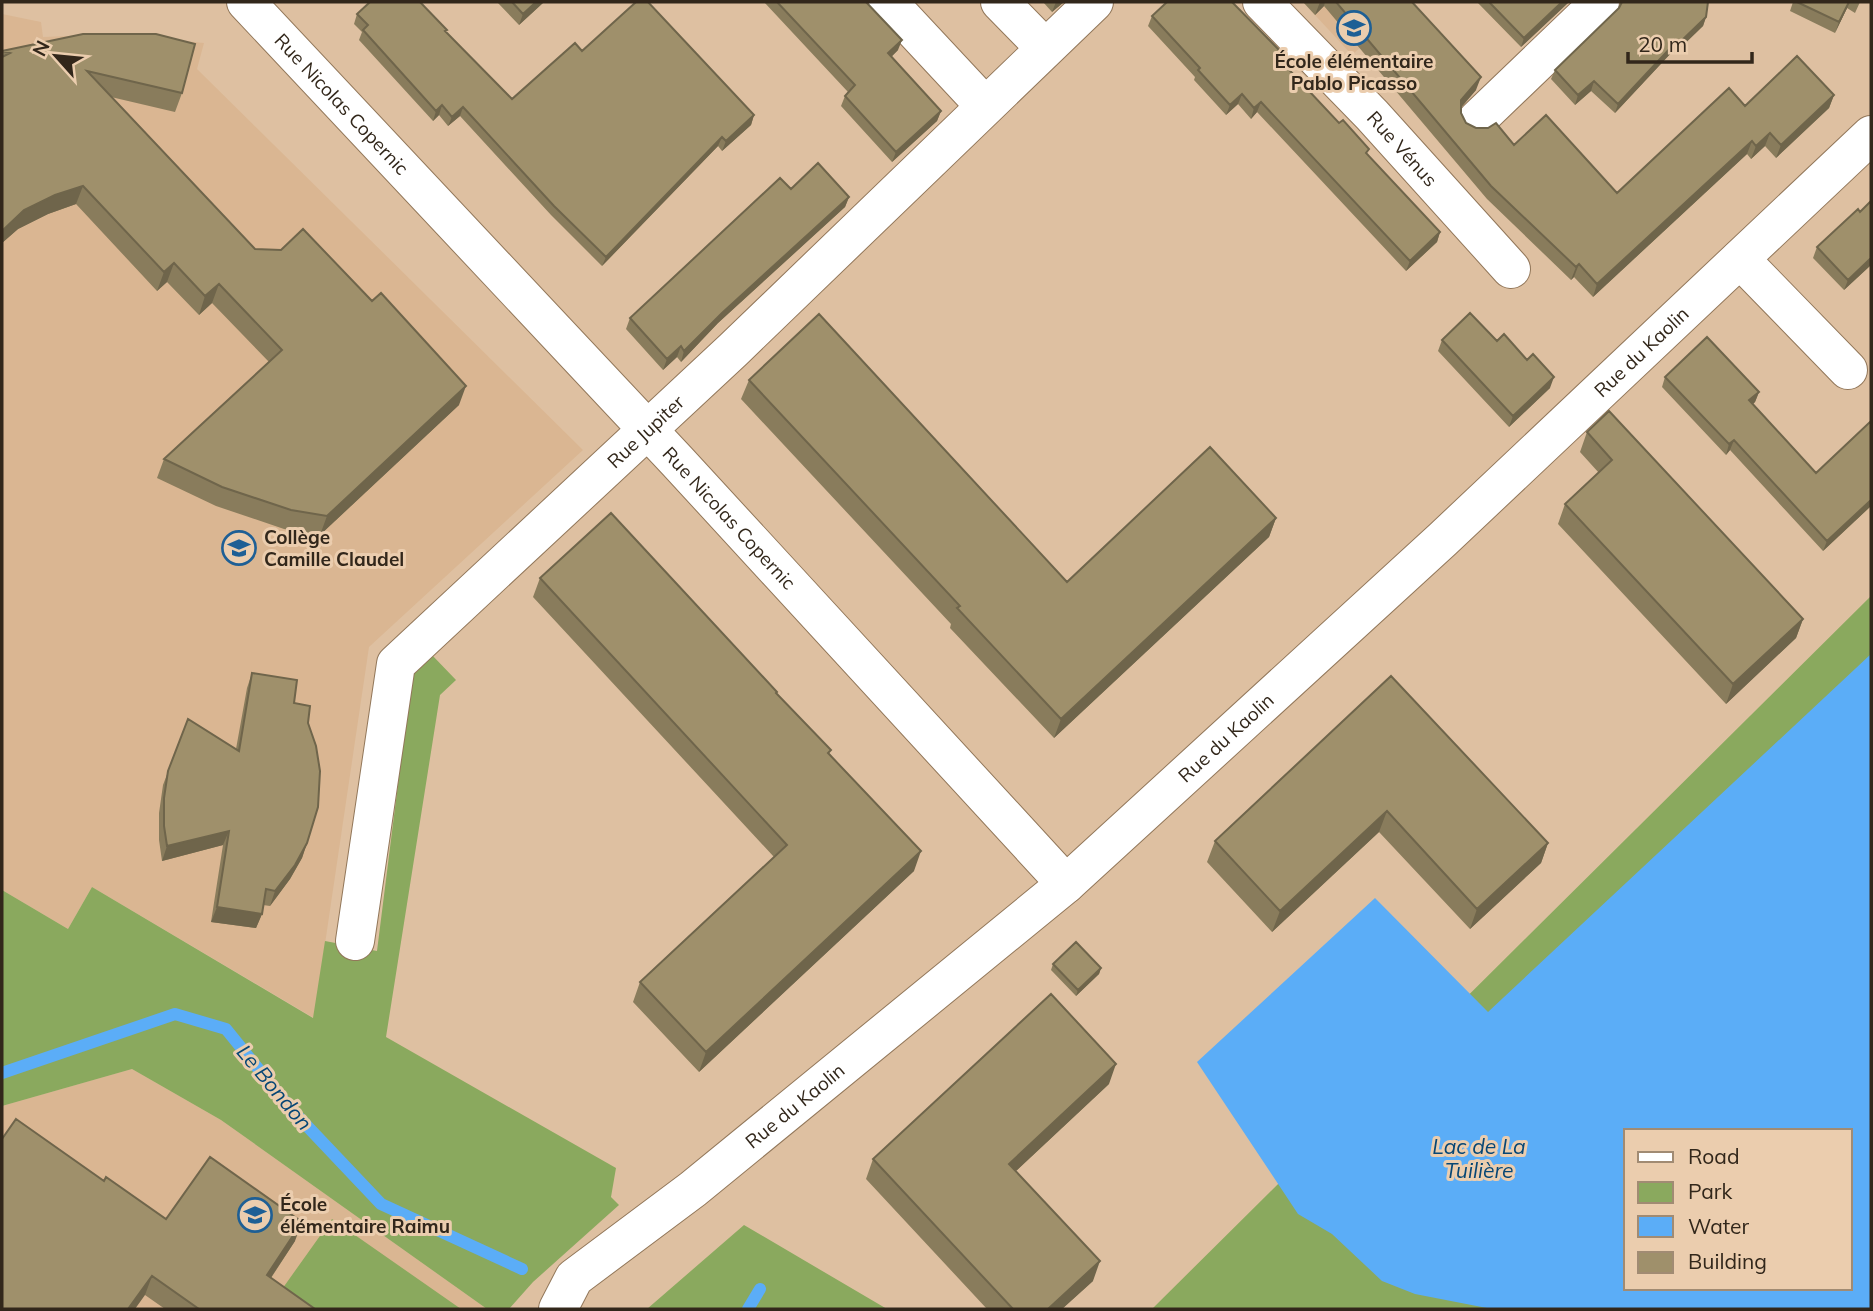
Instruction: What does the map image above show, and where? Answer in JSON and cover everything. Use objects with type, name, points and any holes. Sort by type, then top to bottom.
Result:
[{"type":"street","name":"Rue Nicolas Copernic","points":[[246,2],[647,429],[1066,884]]},
{"type":"street","points":[[888,2],[985,106]]},
{"type":"street","points":[[1000,2],[1045,48]]},
{"type":"street","name":"Rue Jupiter","points":[[355,941],[396,664],[733,350],[1094,2]]},
{"type":"street","name":"Rue Vénus","points":[[1262,2],[1372,115],[1433,161],[1511,269]]},
{"type":"street","points":[[1477,120],[1600,2]]},
{"type":"street","name":"Rue du Kaolin","points":[[566,1294],[1066,884],[1433,549],[1871,135]]},
{"type":"street","points":[[1740,259],[1848,370]]},
{"type":"shaded area","name":"École élémentaire Pablo Picasso","points":[[1303,2],[1409,2],[1352,55]]},
{"type":"shaded area","name":"Collège Camille Claudel","points":[[2,14],[41,22],[43,37],[117,34],[204,43],[197,69],[583,450],[369,647],[314,1018],[92,887],[68,929],[2,890]]},
{"type":"shaded area","points":[[132,1069],[221,1120],[487,1309],[2,1309],[2,1106]]},
{"type":"green space","name":"Lac de La Tuilière","points":[[1871,596],[1871,1309],[1152,1309]]},
{"type":"green space","points":[[431,654],[456,680],[440,695],[386,1037],[616,1168],[611,1197],[619,1205],[533,1282],[509,1309],[487,1309],[221,1120],[132,1069],[2,1106],[2,890],[68,929],[92,887],[313,1018],[325,941],[377,951],[412,673]]},
{"type":"green space","points":[[332,1219],[461,1309],[305,1309],[280,1292]]},
{"type":"green space","points":[[744,1225],[887,1309],[647,1309]]},
{"type":"water","name":"Lac de La Tuilière","points":[[1871,654],[1871,1309],[1492,1309],[1415,1294],[1382,1281],[1332,1234],[1298,1214],[1197,1062],[1375,898],[1488,1012]]},
{"type":"building","points":[[370,2],[420,2],[512,99],[575,43],[582,51],[636,2],[648,2],[754,115],[726,141],[722,137],[606,257],[554,206],[463,107],[452,117],[442,105],[436,111],[363,30],[368,25],[357,14]]},
{"type":"building","points":[[512,2],[536,2],[523,14]]},
{"type":"building","points":[[777,2],[866,2],[902,40],[888,53],[941,111],[896,152],[845,96],[855,85]]},
{"type":"building","points":[[1167,2],[1232,2],[1284,55],[1279,59],[1339,123],[1343,120],[1369,149],[1366,153],[1440,232],[1410,261],[1261,102],[1254,108],[1242,94],[1230,105],[1152,16]]},
{"type":"building","points":[[1336,2],[1412,2],[1481,77],[1461,100],[1461,113],[1466,123],[1476,128],[1488,128],[1496,123],[1514,145],[1546,115],[1617,193],[1729,88],[1745,106],[1797,56],[1834,95],[1781,145],[1770,133],[1756,146],[1752,141],[1597,284],[1579,264],[1576,267],[1491,186]]},
{"type":"building","points":[[1489,2],[1562,2],[1524,38]]},
{"type":"building","points":[[1622,2],[1708,2],[1706,17],[1677,45],[1675,43],[1618,104],[1594,81],[1578,95],[1555,70]]},
{"type":"building","points":[[1797,2],[1849,2],[1839,22]]},
{"type":"building","points":[[83,34],[156,34],[195,44],[182,93],[87,71],[255,249],[281,250],[303,229],[372,301],[381,293],[466,386],[327,516],[291,510],[222,487],[164,459],[282,350],[219,284],[205,296],[174,263],[164,272],[83,186],[55,195],[24,210],[2,231],[2,57],[10,53],[2,51]]},
{"type":"building","points":[[818,163],[849,197],[684,351],[681,346],[667,359],[630,318],[780,178],[791,189]]},
{"type":"building","points":[[1871,201],[1871,258],[1848,280],[1817,247],[1858,209],[1860,212]]},
{"type":"building","points":[[1470,313],[1497,341],[1504,334],[1527,360],[1533,354],[1554,377],[1513,416],[1442,340]]},
{"type":"building","points":[[819,314],[1067,582],[1210,447],[1276,518],[1061,719],[957,608],[960,606],[749,380]]},
{"type":"building","points":[[1707,337],[1759,392],[1749,400],[1816,473],[1871,421],[1871,500],[1827,541],[1734,440],[1729,444],[1665,377]]},
{"type":"building","points":[[1609,411],[1803,619],[1733,684],[1565,504],[1612,460],[1587,432]]},
{"type":"building","points":[[611,513],[831,750],[828,753],[921,851],[706,1052],[640,982],[787,845],[540,578]]},
{"type":"building","points":[[252,673],[297,680],[294,703],[310,706],[308,723],[316,746],[320,771],[318,807],[307,843],[295,865],[275,891],[266,889],[262,914],[217,907],[229,831],[167,846],[164,826],[168,771],[188,719],[239,751]]},
{"type":"building","points":[[1391,676],[1548,843],[1477,909],[1387,811],[1280,911],[1215,841]]},
{"type":"building","points":[[1076,942],[1101,968],[1078,990],[1053,964]]},
{"type":"building","points":[[1051,994],[1116,1064],[1009,1164],[1100,1261],[1048,1309],[1013,1309],[873,1159]]},
{"type":"building","points":[[16,1119],[104,1181],[106,1177],[166,1219],[210,1157],[302,1222],[267,1275],[315,1309],[199,1309],[152,1276],[128,1309],[2,1309],[2,1139]]},
{"type":"waterway","name":"Le Bondon","points":[[2,1073],[175,1014],[226,1029],[290,1108],[381,1204],[522,1269]]},
{"type":"waterway","points":[[748,1309],[760,1289]]},
{"type":"place","name":"École élémentaire Pablo Picasso","points":[[1354,28]]},
{"type":"place","name":"Collège Camille Claudel","points":[[239,548]]},
{"type":"place","name":"École élémentaire Raimu","points":[[255,1215]]}]
